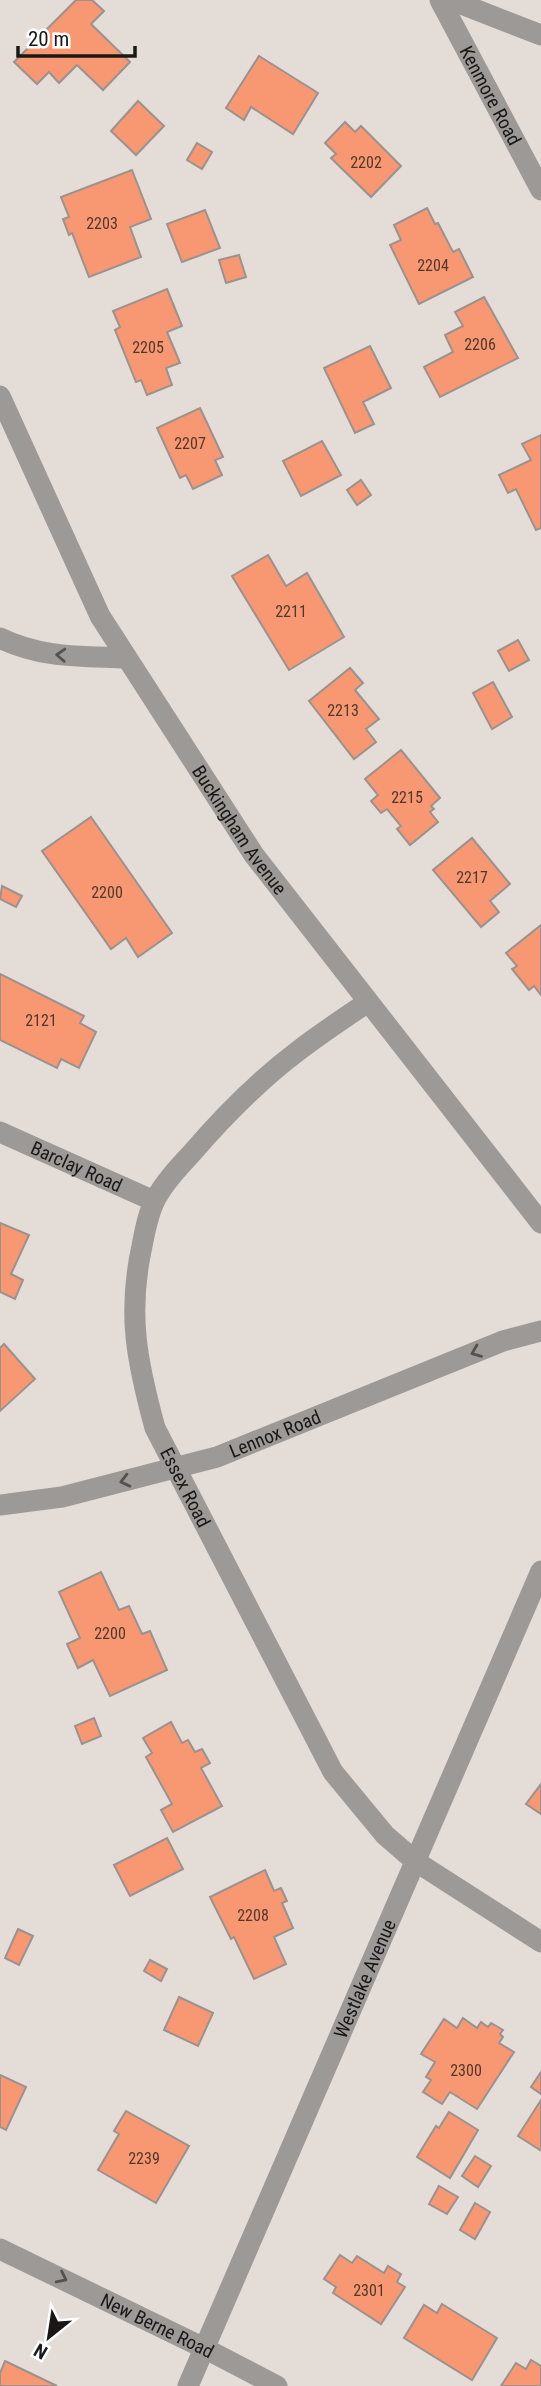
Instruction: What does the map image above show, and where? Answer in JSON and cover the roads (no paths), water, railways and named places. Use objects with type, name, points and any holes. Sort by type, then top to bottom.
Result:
[{"type":"street","name":"Kenmore Road","points":[[440,0],[541,190]]},
{"type":"street","points":[[451,0],[541,35]]},
{"type":"street","name":"Buckingham Avenue","points":[[0,396],[100,616],[125,658],[254,855],[541,1223]]},
{"type":"street","points":[[0,638],[18,647],[44,654],[125,658]]},
{"type":"street","name":"Essex Road","points":[[368,1002],[297,1051],[247,1095],[216,1124],[154,1200],[136,1270],[134,1324],[139,1371],[155,1429],[333,1772],[385,1835],[415,1861],[541,1942]]},
{"type":"street","name":"Barclay Road","points":[[0,1132],[154,1200]]},
{"type":"street","name":"Lennox Road","points":[[0,1506],[62,1497],[217,1457],[503,1341],[541,1331]]},
{"type":"street","name":"Westlake Avenue","points":[[188,2386],[541,1571]]},
{"type":"street","name":"New Berne Road","points":[[0,2249],[277,2386]]}]
